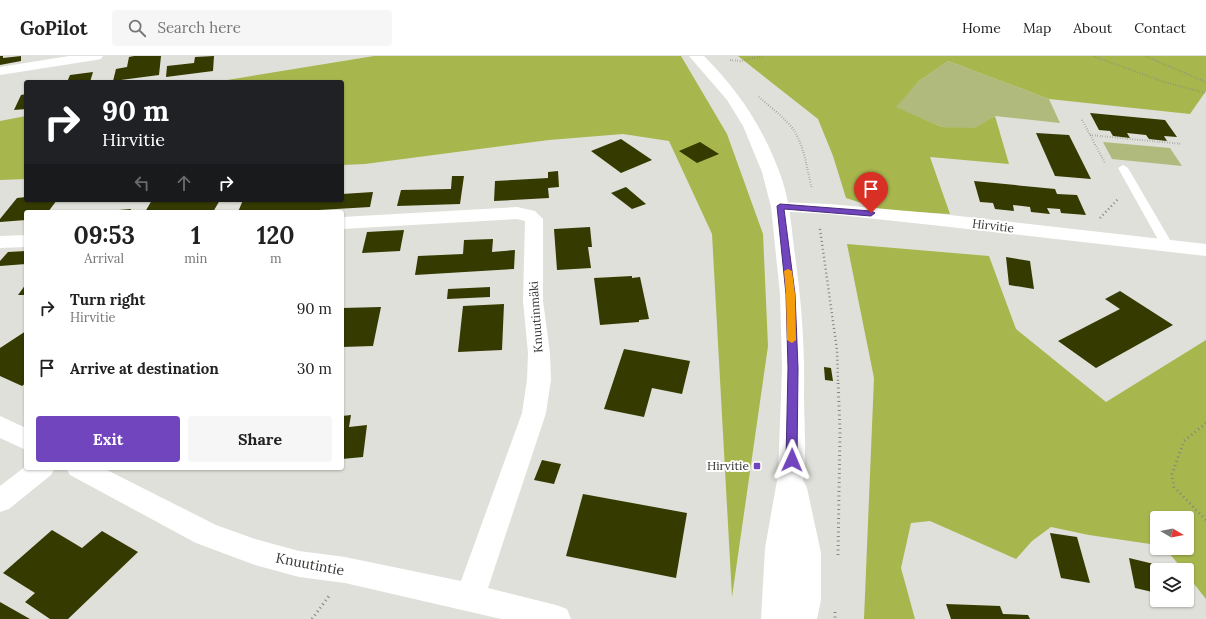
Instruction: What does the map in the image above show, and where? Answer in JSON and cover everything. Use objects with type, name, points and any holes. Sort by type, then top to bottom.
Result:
[{"type":"street","points":[[0,72],[96,56]]},
{"type":"street","points":[[696,56],[716,76],[734,98],[751,126],[771,172],[780,206],[790,294],[793,368],[791,475],[779,548],[776,619]]},
{"type":"street","name":"Hirvitie","points":[[780,206],[829,209],[941,220],[1206,250]]},
{"type":"street","name":"Knuutinmäki","points":[[344,223],[517,213],[528,215],[534,219],[533,301],[539,380],[534,413],[470,597]]},
{"type":"street","points":[[0,242],[24,241]]},
{"type":"street","points":[[0,426],[24,439]]},
{"type":"street","points":[[0,501],[39,470]]},
{"type":"street","name":"Knuutintie","points":[[83,470],[206,534],[255,552],[299,564],[345,570],[470,597],[556,619]]},
{"type":"street","points":[[791,475],[807,553],[806,600],[802,619]]},
{"type":"lane","points":[[1123,168],[1167,245]]},
{"type":"path","points":[[725,60],[740,61],[763,56]]},
{"type":"path","points":[[1093,56],[1164,82],[1206,93]]},
{"type":"path","points":[[1145,56],[1206,82]]},
{"type":"path","points":[[1082,120],[1108,168]]},
{"type":"path","points":[[1090,135],[1182,144]]},
{"type":"path","points":[[1206,423],[1184,441],[1172,474],[1174,487],[1206,520]]},
{"type":"green space","points":[[374,56],[681,56],[727,134],[763,234],[768,346],[732,597],[712,234],[669,141],[623,134],[549,140],[365,164],[344,165],[344,80],[227,80]]},
{"type":"green space","points":[[738,56],[1206,56],[1206,91],[1190,114],[1049,99],[948,61],[919,81],[896,107],[942,127],[975,128],[995,116],[1009,164],[930,157],[950,214],[883,210],[846,198],[833,156],[818,119]]},
{"type":"green space","points":[[948,61],[1049,99],[1060,123],[995,116],[975,129],[942,127],[895,107],[919,81]]},
{"type":"green space","points":[[24,116],[24,179],[0,180],[0,121]]},
{"type":"green space","points":[[1103,142],[1170,148],[1182,166],[1112,159]]},
{"type":"green space","points":[[847,244],[989,256],[1016,329],[1106,402],[1206,340],[1206,599],[1194,584],[1194,563],[1177,563],[1171,555],[1194,555],[1194,511],[1150,511],[1150,544],[1089,535],[1051,527],[1032,541],[1016,559],[930,521],[911,523],[901,568],[915,619],[864,619],[874,378]]},
{"type":"building","points":[[0,56],[3,56],[3,58],[21,56],[21,61],[0,65]]},
{"type":"building","points":[[161,56],[159,75],[113,80],[116,69],[127,67],[129,57]]},
{"type":"building","points":[[214,56],[213,71],[166,77],[167,66],[194,63],[195,57]]},
{"type":"building","points":[[93,72],[91,80],[68,80],[70,75]]},
{"type":"building","points":[[24,94],[24,109],[14,110],[21,95]]},
{"type":"building","points":[[1090,113],[1165,120],[1177,137],[1164,136],[1167,141],[1149,139],[1146,135],[1127,133],[1130,138],[1113,136],[1110,131],[1099,130]]},
{"type":"building","points":[[1036,133],[1069,135],[1091,179],[1055,176]]},
{"type":"building","points":[[621,139],[652,160],[621,173],[591,151]]},
{"type":"building","points":[[700,142],[719,154],[697,163],[679,151]]},
{"type":"building","points":[[558,171],[559,187],[548,188],[549,198],[494,201],[495,181],[548,178],[548,172]]},
{"type":"building","points":[[452,176],[464,176],[460,204],[397,206],[401,190],[451,189]]},
{"type":"building","points":[[974,181],[1055,189],[1057,194],[1077,195],[1086,215],[1061,213],[1060,209],[1047,208],[1050,214],[1031,212],[1030,207],[1013,205],[1014,211],[995,209],[993,203],[980,202]]},
{"type":"building","points":[[626,187],[646,204],[632,209],[611,193]]},
{"type":"building","points":[[373,192],[370,207],[319,210],[239,210],[242,202],[344,202],[344,194]]},
{"type":"building","points":[[24,197],[24,202],[56,202],[50,210],[24,210],[24,220],[0,222],[0,219],[17,198]]},
{"type":"building","points":[[151,202],[219,202],[214,210],[146,210]]},
{"type":"building","points":[[590,227],[592,247],[588,247],[591,268],[557,270],[554,229]]},
{"type":"building","points":[[404,230],[400,251],[362,253],[367,232]]},
{"type":"building","points":[[493,239],[492,252],[515,250],[514,269],[415,275],[418,256],[463,254],[464,240]]},
{"type":"building","points":[[24,251],[24,264],[0,266],[0,261],[8,252]]},
{"type":"building","points":[[1006,257],[1030,261],[1034,289],[1009,285]]},
{"type":"building","points":[[632,276],[632,278],[640,277],[649,319],[639,320],[639,322],[600,325],[594,278]]},
{"type":"building","points":[[24,287],[24,295],[18,295]]},
{"type":"building","points":[[490,287],[490,297],[447,299],[448,289]]},
{"type":"building","points":[[1120,291],[1173,325],[1096,368],[1058,341],[1120,309],[1105,299]]},
{"type":"building","points":[[504,304],[502,350],[458,352],[463,306]]},
{"type":"building","points":[[381,307],[373,346],[344,347],[344,308]]},
{"type":"building","points":[[24,332],[24,384],[22,386],[0,376],[0,348]]},
{"type":"building","points":[[624,349],[690,361],[682,394],[652,388],[644,417],[604,409]]},
{"type":"building","points":[[824,367],[831,368],[833,381],[825,380]]},
{"type":"building","points":[[351,415],[349,427],[367,425],[363,457],[344,459],[344,416]]},
{"type":"building","points":[[542,460],[561,464],[554,484],[534,480]]},
{"type":"building","points":[[583,494],[687,513],[676,578],[566,556]]},
{"type":"building","points":[[52,530],[82,548],[102,531],[138,552],[68,619],[50,619],[25,602],[35,593],[3,573]]},
{"type":"building","points":[[1050,533],[1077,537],[1090,583],[1061,578]]},
{"type":"building","points":[[1129,558],[1150,563],[1150,591],[1135,588]]},
{"type":"building","points":[[0,602],[30,619],[0,619]]},
{"type":"building","points":[[946,604],[1000,606],[1003,614],[1028,615],[1030,619],[951,619]]},
{"type":"slow traffic","points":[[788,271],[792,340]]},
{"type":"place","name":"Hirvitie","points":[[757,466]]},
{"type":"route","points":[[792,460],[793,368],[790,294],[780,206],[871,213]]}]
